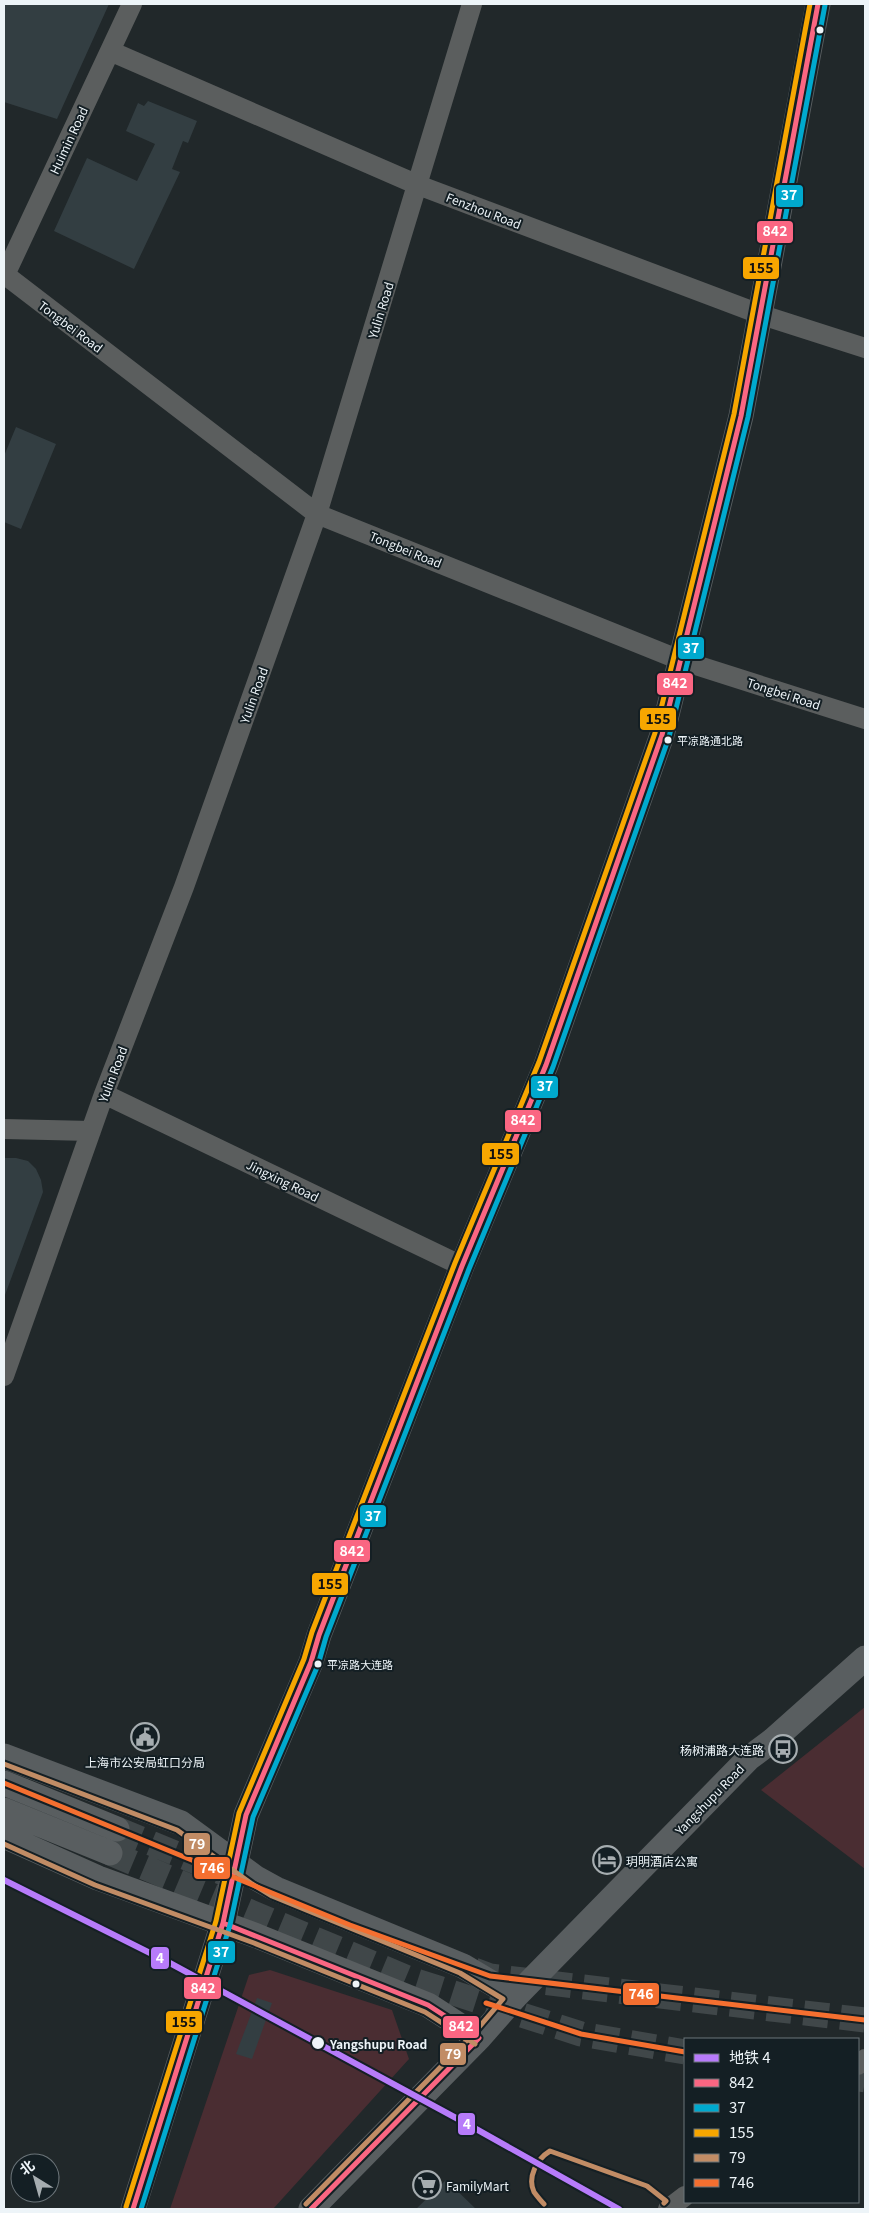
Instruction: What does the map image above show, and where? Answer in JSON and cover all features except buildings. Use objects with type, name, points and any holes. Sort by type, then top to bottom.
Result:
[{"type":"main road","points":[[133,2209],[223,1923],[234,1863],[246,1815],[311,1662],[323,1626],[462,1266],[546,1065],[662,735],[741,416],[762,315],[818,4]]},
{"type":"main road","name":"Yangshupu Road","points":[[312,2209],[479,2038],[515,1997],[749,1758],[773,1740],[865,1658]]},
{"type":"main road","points":[[4,1756],[181,1823],[234,1863],[276,1889],[463,1966],[515,1997]]},
{"type":"main road","points":[[4,1783],[117,1829]]},
{"type":"main road","points":[[4,1810],[110,1853]]},
{"type":"main road","points":[[4,1836],[98,1878],[223,1923],[428,2005],[479,2038]]},
{"type":"street","name":"Huimin Road","points":[[4,275],[132,4]]},
{"type":"street","name":"Yulin Road","points":[[4,1376],[104,1094],[184,887],[317,514],[472,4]]},
{"type":"street","name":"Fenzhou Road","points":[[110,51],[418,185],[762,315],[865,348]]},
{"type":"street","name":"Tongbei Road","points":[[4,275],[317,514],[680,660],[865,719]]},
{"type":"street","name":"Jingxing Road","points":[[104,1094],[462,1266]]},
{"type":"street","points":[[4,1129],[91,1131]]},
{"type":"shaded area","points":[[865,1707],[865,1869],[761,1790]]},
{"type":"shaded area","points":[[270,1970],[392,2010],[409,2059],[273,2209],[170,2209],[249,1975]]},
{"type":"tunnel","points":[[117,1829],[252,1885]]},
{"type":"tunnel","points":[[110,1853],[410,1979],[581,2034],[684,2052]]},
{"type":"tunnel","points":[[474,1970],[490,1976],[865,2020]]},
{"type":"tunnel","points":[[859,2079],[865,2080]]},
{"type":"metro line","name":"4","points":[[4,1880],[168,1962],[469,2125],[619,2209]]},
{"type":"transit line","name":"155","points":[[126,2207],[216,1921],[239,1813],[304,1659],[312,1632],[455,1263],[539,1062],[655,733],[734,414],[810,4]]},
{"type":"transit line","name":"842","points":[[133,2209],[223,1923],[246,1815],[311,1662],[319,1635],[462,1266],[546,1065],[662,735],[741,416],[818,4]]},
{"type":"transit line","name":"37","points":[[141,2209],[230,1925],[253,1817],[318,1665],[326,1637],[469,1269],[553,1067],[669,737],[748,417],[825,5]]},
{"type":"transit line","name":"79","points":[[4,1764],[177,1830],[252,1884],[272,1896],[460,1973],[503,1999],[474,2033],[306,2204]]},
{"type":"transit line","name":"746","points":[[4,1783],[350,1925],[490,1976],[865,2020]]},
{"type":"transit line","name":"79","points":[[4,1844],[95,1885],[254,1943],[425,2012],[475,2044]]},
{"type":"transit line","name":"842","points":[[223,1923],[428,2005],[479,2038],[311,2209]]},
{"type":"transit line","name":"746","points":[[486,2003],[581,2034],[684,2052]]},
{"type":"transit line","name":"79","points":[[544,2204],[534,2192],[532,2180],[537,2164],[550,2151],[647,2186],[666,2201],[664,2203]]},
{"type":"place","name":"平凉路通北路","points":[[668,740]]},
{"type":"place","name":"平凉路大连路","points":[[318,1664]]},
{"type":"place","name":"上海市公安局虹口分局","points":[[145,1737]]},
{"type":"place","name":"杨树浦路大连路","points":[[783,1749]]},
{"type":"place","name":"玥明酒店公寓","points":[[607,1860]]},
{"type":"place","name":"Yangshupu Road","points":[[318,2043]]},
{"type":"place","name":"FamilyMart","points":[[427,2185]]}]
